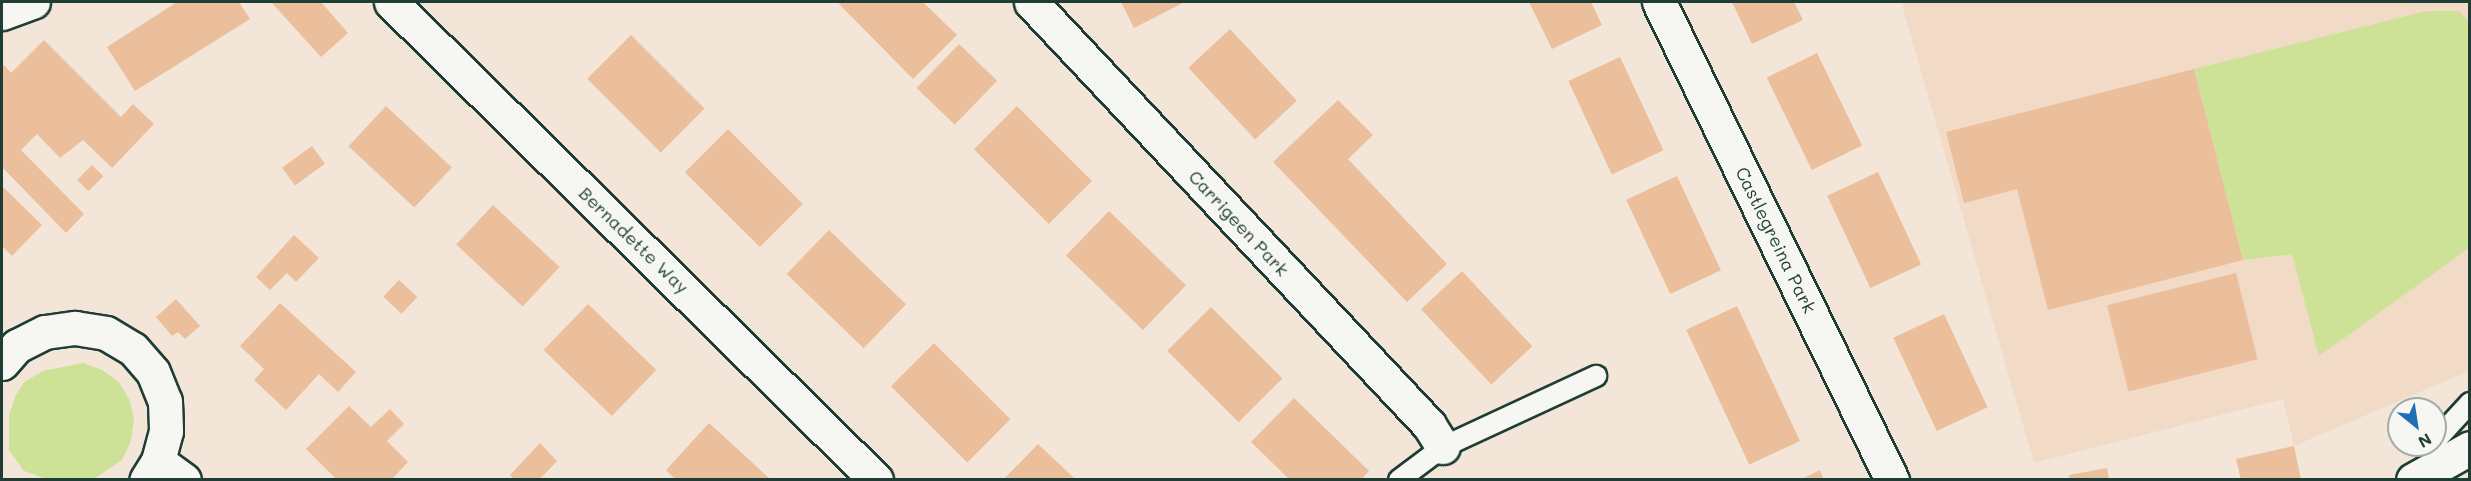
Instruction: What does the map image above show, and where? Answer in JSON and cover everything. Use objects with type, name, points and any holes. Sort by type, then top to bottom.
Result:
[{"type":"street","points":[[2,13],[33,2]]},
{"type":"street","name":"Bernadette Way","points":[[391,2],[876,480]]},
{"type":"street","name":"Carrigeen Park","points":[[1031,2],[1430,425],[1443,447]]},
{"type":"street","name":"Castlegreina Park","points":[[1659,2],[1892,480]]},
{"type":"street","points":[[2,363],[17,346],[45,332],[75,328],[106,333],[133,349],[153,372],[165,400],[166,431],[163,473]]},
{"type":"street","points":[[2414,479],[2469,448]]},
{"type":"lane","points":[[1399,480],[1443,447],[1596,376]]},
{"type":"lane","points":[[2447,428],[2469,403]]},
{"type":"lane","points":[[2414,479],[2426,457]]},
{"type":"shaded area","points":[[1901,2],[2469,2],[2469,371],[2408,397],[2387,397],[2387,406],[2294,446],[2283,399],[2034,463]]},
{"type":"green space","points":[[2426,11],[2459,11],[2469,22],[2469,248],[2319,356],[2292,254],[2243,260],[2194,69]]},
{"type":"green space","points":[[83,363],[102,370],[119,382],[130,401],[134,420],[131,441],[122,460],[94,479],[46,479],[24,471],[9,450],[9,415],[15,397],[24,382],[43,371]]},
{"type":"building","points":[[177,2],[239,2],[250,19],[135,91],[107,47]]},
{"type":"building","points":[[271,2],[321,2],[348,33],[321,57]]},
{"type":"building","points":[[841,2],[923,2],[957,35],[913,79],[839,4]]},
{"type":"building","points":[[1121,2],[1185,2],[1134,28]]},
{"type":"building","points":[[1529,2],[1591,2],[1602,25],[1552,49]]},
{"type":"building","points":[[1732,2],[1794,2],[1803,20],[1752,44]]},
{"type":"building","points":[[1230,29],[1297,101],[1255,140],[1188,68]]},
{"type":"building","points":[[631,35],[705,109],[661,152],[587,79]]},
{"type":"building","points":[[44,40],[121,117],[133,104],[154,124],[112,168],[83,140],[60,158],[37,134],[21,150],[84,214],[66,233],[2,167],[2,67],[4,65],[11,73]]},
{"type":"building","points":[[959,44],[997,81],[955,125],[917,88]]},
{"type":"building","points":[[1817,53],[1862,146],[1812,170],[1767,78]]},
{"type":"building","points":[[1620,57],[1664,150],[1612,174],[1568,81]]},
{"type":"building","points":[[2194,69],[2243,260],[2048,310],[2017,189],[1964,203],[1946,132]]},
{"type":"building","points":[[1338,100],[1373,135],[1348,159],[1447,264],[1407,302],[1273,162]]},
{"type":"building","points":[[386,106],[452,167],[414,208],[348,146]]},
{"type":"building","points":[[1017,106],[1092,181],[1049,224],[974,149]]},
{"type":"building","points":[[728,129],[803,204],[760,247],[685,172]]},
{"type":"building","points":[[312,146],[325,164],[295,186],[282,168]]},
{"type":"building","points":[[92,165],[103,176],[88,191],[77,180]]},
{"type":"building","points":[[1878,172],[1921,264],[1870,288],[1827,196]]},
{"type":"building","points":[[1677,176],[1721,270],[1670,294],[1626,200]]},
{"type":"building","points":[[2,186],[42,225],[12,256],[2,246]]},
{"type":"building","points":[[493,205],[560,267],[523,307],[456,244]]},
{"type":"building","points":[[1109,211],[1186,285],[1143,330],[1066,256]]},
{"type":"building","points":[[829,230],[906,304],[864,348],[787,274]]},
{"type":"building","points":[[294,235],[319,258],[296,282],[287,273],[270,290],[256,277]]},
{"type":"building","points":[[1462,271],[1532,346],[1491,385],[1421,309]]},
{"type":"building","points":[[2236,273],[2258,359],[2128,392],[2107,305]]},
{"type":"building","points":[[399,280],[417,297],[402,314],[383,297]]},
{"type":"building","points":[[176,299],[200,326],[185,339],[178,332],[172,336],[156,317]]},
{"type":"building","points":[[280,303],[356,372],[338,392],[319,374],[286,410],[254,380],[264,369],[240,346]]},
{"type":"building","points":[[588,304],[656,370],[612,416],[544,350]]},
{"type":"building","points":[[1737,306],[1800,441],[1749,465],[1686,330]]},
{"type":"building","points":[[1211,307],[1282,378],[1239,422],[1167,351]]},
{"type":"building","points":[[1944,314],[1988,407],[1937,431],[1893,338]]},
{"type":"building","points":[[934,343],[1010,419],[967,463],[891,386]]},
{"type":"building","points":[[1294,398],[1369,471],[1361,480],[1290,480],[1251,442]]},
{"type":"building","points":[[349,406],[371,427],[390,409],[404,424],[387,441],[408,462],[391,480],[337,480],[306,449]]},
{"type":"building","points":[[709,423],[771,480],[676,480],[666,470]]},
{"type":"building","points":[[540,443],[557,461],[539,480],[514,480],[510,475]]},
{"type":"building","points":[[1038,444],[1072,476],[1076,480],[1003,480]]},
{"type":"building","points":[[2294,446],[2301,480],[2241,480],[2236,459]]},
{"type":"building","points":[[2107,468],[2109,480],[2070,480],[2069,475]]},
{"type":"building","points":[[1820,470],[1824,480],[1800,480]]}]
